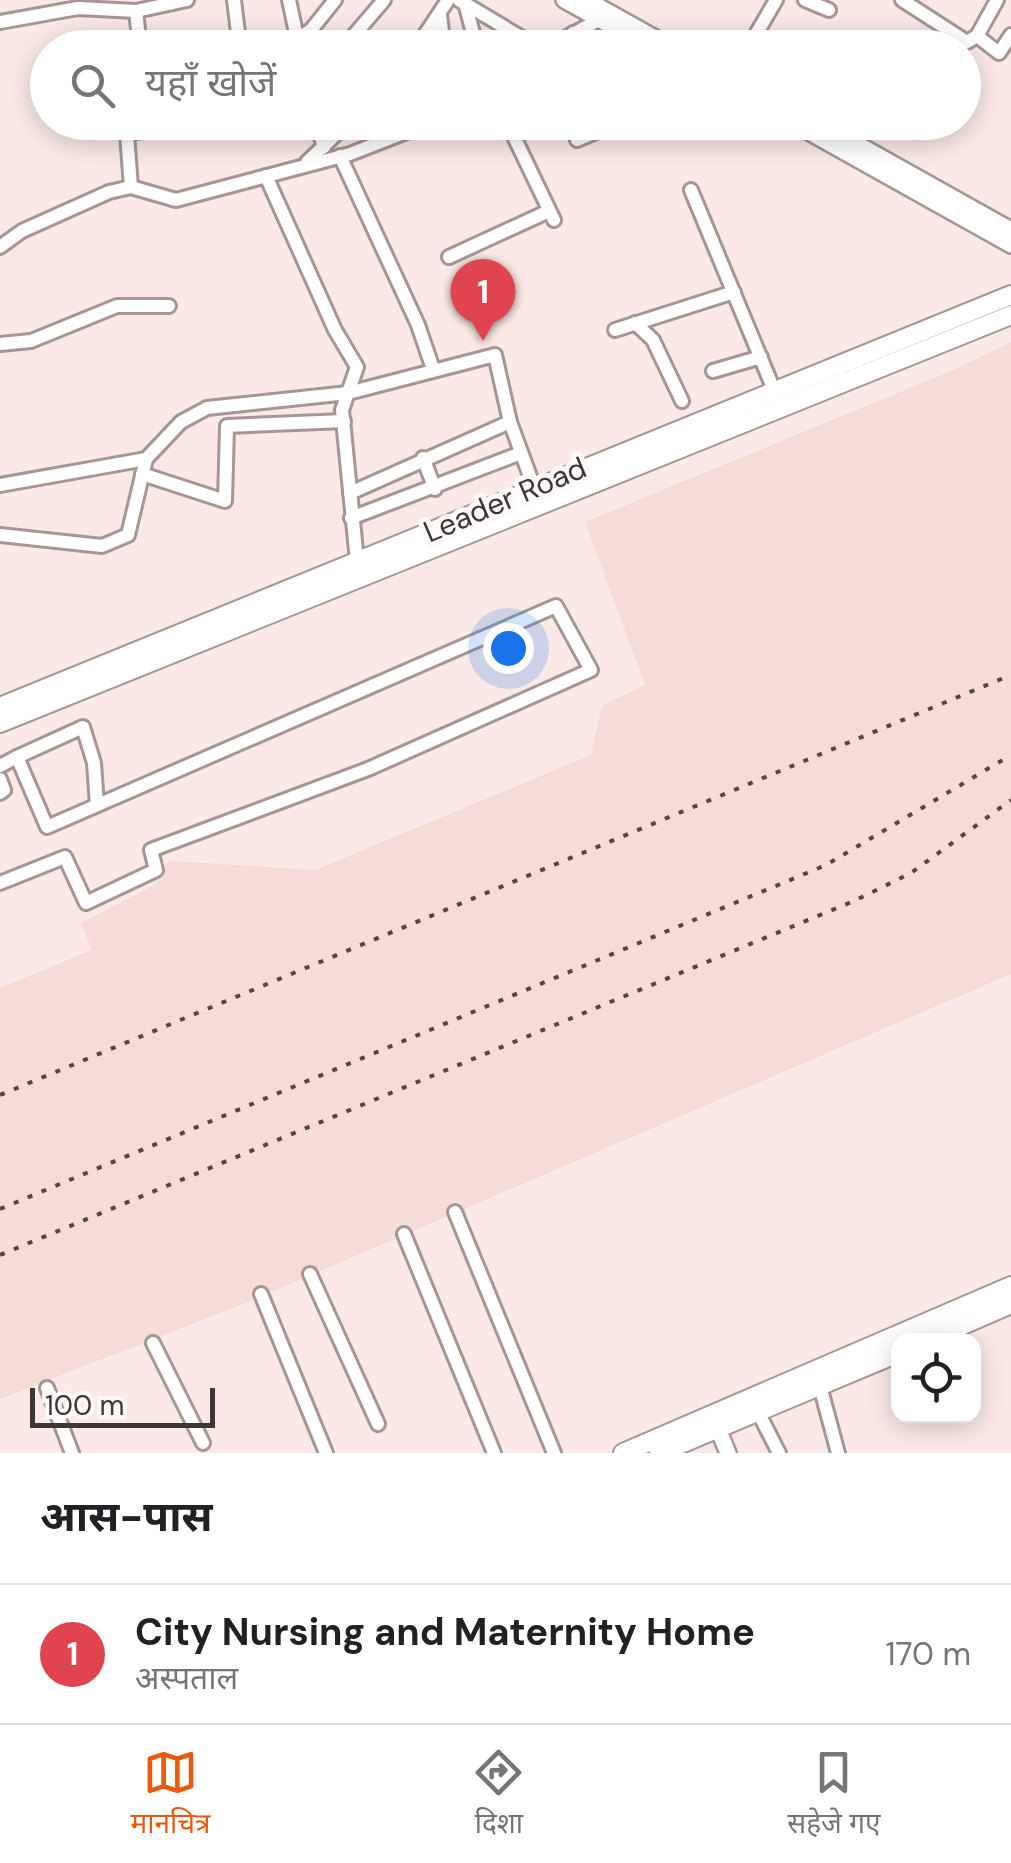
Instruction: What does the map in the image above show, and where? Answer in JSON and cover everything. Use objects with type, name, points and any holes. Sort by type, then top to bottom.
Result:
[{"type":"main road","name":"Leader Road","points":[[0,707],[1011,295]]},
{"type":"main road","name":"Leader Road","points":[[0,723],[1011,314]]},
{"type":"main road","points":[[623,1453],[1011,1286]]},
{"type":"main road","points":[[944,1333],[1011,1304]]},
{"type":"main road","points":[[671,1451],[891,1356]]},
{"type":"street","points":[[0,22],[78,8],[136,12],[187,0]]},
{"type":"street","points":[[234,0],[237,30]]},
{"type":"street","points":[[290,0],[295,30]]},
{"type":"street","points":[[310,30],[335,0]]},
{"type":"street","points":[[358,30],[384,0]]},
{"type":"street","points":[[429,30],[448,0]]},
{"type":"street","points":[[564,0],[600,8],[640,30]]},
{"type":"street","points":[[758,30],[776,0]]},
{"type":"street","points":[[804,0],[829,10]]},
{"type":"street","points":[[902,0],[949,30]]},
{"type":"street","points":[[980,30],[997,0]]},
{"type":"street","points":[[462,2],[471,30]]},
{"type":"street","points":[[462,2],[509,30]]},
{"type":"street","points":[[577,30],[600,8]]},
{"type":"street","points":[[600,8],[628,30]]},
{"type":"street","points":[[136,12],[138,30]]},
{"type":"street","points":[[440,14],[442,30]]},
{"type":"street","points":[[981,39],[999,53],[1011,35]]},
{"type":"street","points":[[127,140],[131,187]]},
{"type":"street","points":[[322,140],[324,147]]},
{"type":"street","points":[[304,166],[331,140]]},
{"type":"street","points":[[0,247],[39,223],[109,192],[131,187],[176,200],[340,156],[383,140]]},
{"type":"street","points":[[449,257],[551,215],[516,140]]},
{"type":"street","points":[[823,140],[1011,245]]},
{"type":"street","points":[[852,140],[929,180],[1011,230]]},
{"type":"street","points":[[340,156],[418,325],[433,370]]},
{"type":"street","points":[[266,176],[335,330],[356,367],[344,421],[357,561]]},
{"type":"street","points":[[691,190],[774,390]]},
{"type":"street","points":[[615,330],[734,292]]},
{"type":"street","points":[[0,344],[31,341],[117,306],[169,306]]},
{"type":"street","points":[[636,324],[653,340],[682,401]]},
{"type":"street","points":[[0,535],[102,546],[128,535],[146,459],[181,422],[207,408],[348,394],[495,355],[510,422],[534,488]]},
{"type":"street","points":[[714,371],[761,357]]},
{"type":"street","points":[[142,474],[225,501],[227,426],[344,421]]},
{"type":"street","points":[[350,493],[510,422]]},
{"type":"street","points":[[351,518],[436,489],[521,453]]},
{"type":"street","points":[[423,458],[436,489]]},
{"type":"street","points":[[0,485],[146,459]]},
{"type":"street","points":[[0,883],[66,857],[86,903],[156,870],[151,850],[368,769],[591,670],[556,606],[47,826],[17,758]]},
{"type":"street","points":[[0,766],[83,726],[94,763],[97,805]]},
{"type":"street","points":[[0,778],[4,790],[0,792]]},
{"type":"street","points":[[455,1212],[554,1453]]},
{"type":"street","points":[[404,1234],[494,1453]]},
{"type":"street","points":[[310,1274],[378,1424]]},
{"type":"street","points":[[261,1294],[326,1453]]},
{"type":"street","points":[[153,1343],[203,1443]]},
{"type":"street","points":[[820,1386],[838,1453]]},
{"type":"street","points":[[46,1388],[72,1453]]},
{"type":"street","points":[[758,1412],[779,1453]]},
{"type":"street","points":[[718,1429],[728,1453]]},
{"type":"shaded area","points":[[1011,342],[1011,974],[248,1302],[0,1399],[0,988],[92,950],[81,923],[155,885],[169,861],[315,870],[591,755],[602,706],[645,685],[585,522],[956,369]]},
{"type":"railway","points":[[0,1095],[1011,675]]},
{"type":"railway","points":[[0,1209],[826,865],[1011,755]]},
{"type":"railway","points":[[0,1255],[854,901],[911,873],[1011,800]]},
{"type":"place","name":"City Nursing and Maternity Home","points":[[483,341]]}]
